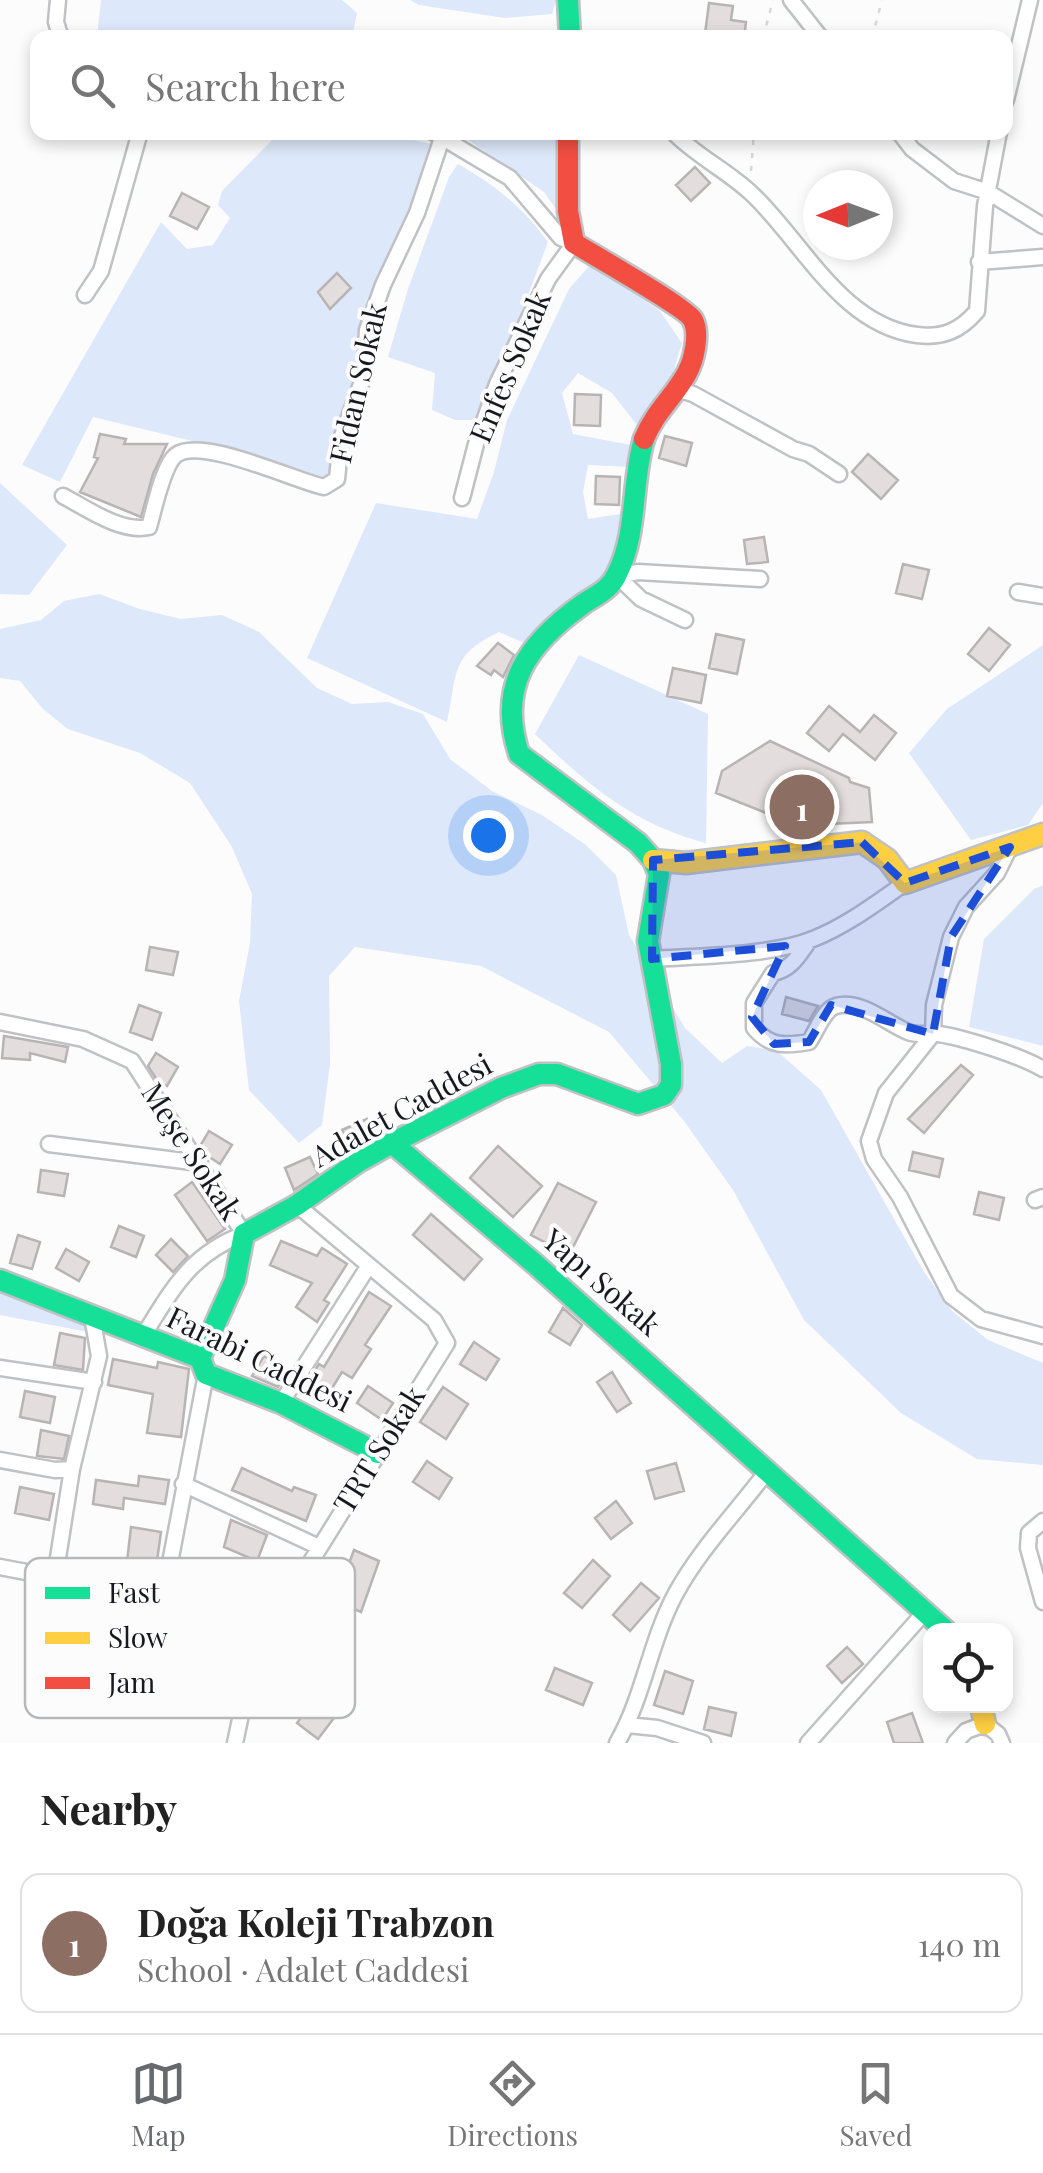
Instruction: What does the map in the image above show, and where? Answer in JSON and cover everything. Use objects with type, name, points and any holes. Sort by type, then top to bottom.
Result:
[{"type":"street","points":[[58,0],[59,30]]},
{"type":"street","points":[[568,0],[570,30]]},
{"type":"street","points":[[790,0],[814,30]]},
{"type":"street","points":[[1013,71],[1030,0]]},
{"type":"street","points":[[85,296],[101,271],[138,140]]},
{"type":"street","name":"Fidan Sokak","points":[[63,496],[137,530],[149,527],[170,463],[178,453],[192,449],[214,451],[297,481],[324,486],[336,479],[341,439],[364,376],[366,330],[382,285],[418,214],[436,140]]},
{"type":"street","points":[[445,140],[510,178],[561,238],[680,306],[694,321],[696,356],[687,378],[652,416],[644,439],[617,576],[608,588],[559,625],[527,659],[512,685],[508,706],[510,734],[518,754],[638,843],[653,860],[686,863],[862,842],[896,866],[905,883]]},
{"type":"street","points":[[568,140],[568,211],[574,243]]},
{"type":"street","points":[[683,140],[751,193],[850,303],[886,329],[939,337],[966,324],[977,311],[979,262],[998,140]]},
{"type":"street","points":[[905,140],[954,181],[988,192],[1043,226]]},
{"type":"street","name":"Enfes Sokak","points":[[462,498],[497,384],[548,279],[574,243]]},
{"type":"street","points":[[979,262],[1043,257]]},
{"type":"street","points":[[676,389],[809,454],[838,474]]},
{"type":"street","points":[[617,576],[638,572],[760,578]]},
{"type":"street","points":[[617,576],[641,599],[684,620]]},
{"type":"street","points":[[1018,592],[1043,596]]},
{"type":"street","points":[[652,959],[729,954],[809,941],[849,922],[905,883],[1043,834]]},
{"type":"street","points":[[1010,847],[996,873],[966,908],[951,937],[934,1005],[933,1034],[886,1094],[869,1141],[874,1159],[900,1197],[950,1296],[981,1318],[1043,1336]]},
{"type":"street","name":"Adalet Caddesi","points":[[244,1234],[297,1206],[392,1143],[501,1088],[539,1074],[557,1074],[638,1104],[664,1095],[671,1085],[672,1064],[648,942],[658,874],[653,860]]},
{"type":"street","points":[[809,941],[794,963],[772,973],[754,1002],[754,1028],[763,1038],[787,1046],[809,1042],[828,1010],[838,1005],[851,1006],[887,1019],[908,1032],[933,1034],[1029,1061],[1043,1069]]},
{"type":"street","name":"Meşe Sokak","points":[[0,1022],[83,1039],[132,1062],[244,1234],[218,1244],[197,1260],[175,1284],[142,1336]]},
{"type":"street","name":"Yapı Sokak","points":[[392,1143],[535,1264],[937,1623]]},
{"type":"street","points":[[49,1144],[200,1162]]},
{"type":"street","name":"TRT Sokak","points":[[297,1206],[434,1320],[447,1343],[312,1558]]},
{"type":"street","points":[[172,1558],[203,1366],[245,1246],[244,1234]]},
{"type":"street","points":[[281,1404],[368,1267]]},
{"type":"street","name":"Farabi Caddesi","points":[[0,1280],[142,1336],[378,1454]]},
{"type":"street","points":[[59,1558],[72,1468],[99,1356],[92,1316]]},
{"type":"street","points":[[0,1368],[94,1382]]},
{"type":"street","points":[[0,1460],[54,1470],[72,1468]]},
{"type":"street","points":[[617,1743],[628,1725],[675,1595],[768,1470]]},
{"type":"street","points":[[183,1484],[319,1547]]},
{"type":"street","points":[[1043,1520],[1029,1533],[1028,1548],[1043,1602]]},
{"type":"street","points":[[0,1567],[25,1571]]},
{"type":"street","points":[[808,1743],[924,1612]]},
{"type":"street","points":[[955,1743],[983,1715],[1002,1743]]},
{"type":"street","name":"TRT Sokak","points":[[235,1743],[240,1718]]},
{"type":"street","points":[[628,1725],[658,1728],[704,1743]]},
{"type":"path","points":[[765,30],[774,0]]},
{"type":"path","points":[[874,30],[882,0]]},
{"type":"path","points":[[751,193],[754,140]]},
{"type":"highlighted area","points":[[862,842],[905,883],[1010,847],[951,937],[933,1034],[831,1005],[809,1042],[774,1044],[752,1017],[785,946],[652,959],[653,860]]},
{"type":"shaded area","points":[[101,0],[342,0],[357,13],[353,30],[98,30]]},
{"type":"shaded area","points":[[410,0],[556,0],[552,14],[505,18],[419,5]]},
{"type":"shaded area","points":[[272,140],[414,140],[430,144],[342,417],[337,474],[323,477],[93,417],[60,482],[22,465],[161,222],[187,249],[213,245],[230,218],[218,205],[222,191]]},
{"type":"shaded area","points":[[468,140],[560,140],[562,218],[544,192]]},
{"type":"shaded area","points":[[458,164],[508,198],[548,242],[481,420],[455,420],[432,410],[435,373],[388,357],[408,289],[449,177]]},
{"type":"shaded area","points":[[591,264],[660,311],[682,343],[666,395],[636,424],[612,393],[578,373],[562,393],[573,434],[631,445],[631,467],[588,465],[583,492],[588,519],[620,514],[615,563],[536,648],[499,632],[471,649],[458,668],[447,722],[307,658],[376,503],[477,519],[507,420],[569,289]]},
{"type":"shaded area","points":[[0,483],[67,545],[29,595],[0,594]]},
{"type":"shaded area","points":[[99,594],[181,619],[222,615],[259,632],[317,688],[352,704],[388,702],[423,714],[450,759],[492,791],[542,815],[586,845],[616,875],[629,935],[685,1028],[722,1063],[747,1046],[777,1051],[821,1090],[924,1272],[952,1311],[988,1340],[1043,1363],[1043,1465],[977,1459],[901,1413],[804,1320],[733,1190],[684,1121],[609,1032],[481,966],[355,947],[329,976],[330,1064],[322,1125],[299,1143],[249,1090],[239,1001],[250,943],[252,894],[232,847],[190,783],[140,753],[68,729],[43,709],[20,681],[0,678],[0,629],[41,620],[64,601]]},
{"type":"shaded area","points":[[1043,645],[1043,803],[1028,825],[971,840],[909,753],[947,709]]},
{"type":"shaded area","points":[[579,655],[708,714],[706,843],[634,814],[574,770],[535,734]]},
{"type":"shaded area","points":[[1043,885],[1043,1046],[969,1027],[984,939],[1034,889]]},
{"type":"shaded area","points":[[0,1290],[88,1320],[88,1332],[0,1315]]},
{"type":"building","points":[[709,3],[733,6],[731,20],[746,22],[745,30],[706,30]]},
{"type":"building","points":[[695,167],[710,183],[691,201],[676,185]]},
{"type":"building","points":[[182,193],[209,207],[197,229],[170,216]]},
{"type":"building","points":[[337,273],[351,288],[330,309],[318,292]]},
{"type":"building","points":[[575,394],[601,395],[600,426],[574,425]]},
{"type":"building","points":[[100,434],[126,439],[124,444],[167,444],[153,474],[141,517],[80,492],[98,458],[94,457]]},
{"type":"building","points":[[665,436],[692,443],[686,466],[659,458]]},
{"type":"building","points":[[868,454],[898,480],[881,499],[852,472]]},
{"type":"building","points":[[596,476],[620,477],[619,505],[595,504]]},
{"type":"building","points":[[764,537],[768,562],[747,564],[744,540]]},
{"type":"building","points":[[903,564],[929,570],[922,599],[896,593]]},
{"type":"building","points":[[989,628],[1010,645],[989,671],[968,654]]},
{"type":"building","points":[[716,634],[744,640],[737,674],[709,668]]},
{"type":"building","points":[[498,643],[514,655],[503,677],[477,666]]},
{"type":"building","points":[[673,668],[706,675],[701,703],[667,696]]},
{"type":"building","points":[[829,706],[860,732],[874,715],[896,733],[875,760],[843,734],[829,751],[807,733]]},
{"type":"building","points":[[770,741],[869,788],[872,822],[828,824],[798,819],[766,813],[716,793],[722,771]]},
{"type":"building","points":[[150,947],[178,952],[173,975],[146,970]]},
{"type":"building","points":[[786,997],[818,1006],[809,1021],[782,1014]]},
{"type":"building","points":[[139,1005],[161,1013],[152,1040],[130,1032]]},
{"type":"building","points":[[4,1036],[68,1047],[65,1062],[30,1053],[30,1060],[2,1058]]},
{"type":"building","points":[[156,1053],[178,1067],[167,1086],[157,1080],[148,1066]]},
{"type":"building","points":[[961,1065],[973,1075],[924,1133],[908,1119]]},
{"type":"building","points":[[367,1119],[375,1137],[351,1150],[342,1130]]},
{"type":"building","points":[[209,1131],[232,1145],[220,1164],[200,1146]]},
{"type":"building","points":[[498,1146],[542,1186],[513,1217],[470,1178]]},
{"type":"building","points":[[913,1152],[943,1159],[939,1177],[909,1170]]},
{"type":"building","points":[[310,1157],[318,1174],[294,1190],[285,1168]]},
{"type":"building","points":[[41,1170],[68,1174],[64,1196],[38,1192]]},
{"type":"building","points":[[192,1182],[225,1229],[207,1241],[175,1195]]},
{"type":"building","points":[[558,1183],[596,1202],[569,1255],[531,1235]]},
{"type":"building","points":[[979,1192],[1004,1198],[999,1220],[974,1214]]},
{"type":"building","points":[[431,1214],[482,1259],[464,1280],[413,1235]]},
{"type":"building","points":[[119,1226],[144,1236],[136,1257],[111,1247]]},
{"type":"building","points":[[18,1235],[40,1242],[32,1269],[10,1263]]},
{"type":"building","points":[[171,1239],[188,1256],[173,1272],[156,1255]]},
{"type":"building","points":[[281,1241],[317,1256],[322,1248],[347,1264],[324,1300],[329,1303],[317,1322],[296,1307],[312,1283],[270,1265]]},
{"type":"building","points":[[66,1249],[89,1262],[79,1281],[56,1268]]},
{"type":"building","points":[[369,1292],[391,1306],[365,1345],[371,1349],[352,1378],[342,1372],[326,1398],[305,1385],[319,1364],[324,1367]]},
{"type":"building","points":[[563,1308],[582,1325],[570,1345],[549,1332]]},
{"type":"building","points":[[60,1333],[85,1338],[83,1370],[54,1365]]},
{"type":"building","points":[[474,1342],[499,1359],[486,1380],[460,1364]]},
{"type":"building","points":[[264,1356],[288,1370],[278,1387],[252,1376]]},
{"type":"building","points":[[113,1359],[157,1368],[158,1362],[189,1369],[181,1437],[147,1433],[153,1394],[108,1385]]},
{"type":"building","points":[[612,1372],[631,1403],[617,1412],[597,1382]]},
{"type":"building","points":[[368,1386],[393,1403],[382,1420],[357,1403]]},
{"type":"building","points":[[443,1387],[468,1404],[446,1439],[420,1422]]},
{"type":"building","points":[[25,1391],[55,1397],[50,1423],[20,1417]]},
{"type":"building","points":[[41,1430],[69,1436],[64,1459],[37,1456]]},
{"type":"building","points":[[427,1461],[452,1478],[439,1499],[413,1482]]},
{"type":"building","points":[[676,1463],[684,1491],[655,1499],[647,1471]]},
{"type":"building","points":[[242,1468],[292,1491],[294,1487],[316,1495],[306,1521],[232,1490]]},
{"type":"building","points":[[139,1476],[169,1480],[165,1504],[124,1498],[123,1509],[93,1504],[96,1480],[138,1486]]},
{"type":"building","points":[[20,1487],[54,1494],[49,1520],[15,1513]]},
{"type":"building","points":[[616,1501],[632,1523],[611,1539],[595,1518]]},
{"type":"building","points":[[231,1520],[267,1535],[258,1558],[224,1547]]},
{"type":"building","points":[[131,1527],[161,1532],[157,1558],[127,1558]]},
{"type":"building","points":[[354,1550],[379,1561],[361,1612],[355,1609],[355,1558],[351,1558]]},
{"type":"building","points":[[593,1560],[610,1576],[582,1608],[564,1593]]},
{"type":"building","points":[[641,1583],[659,1598],[630,1631],[613,1615]]},
{"type":"building","points":[[847,1647],[863,1664],[842,1683],[827,1666]]},
{"type":"building","points":[[555,1668],[592,1683],[583,1705],[546,1690]]},
{"type":"building","points":[[665,1671],[693,1681],[683,1714],[654,1705]]},
{"type":"building","points":[[709,1707],[736,1713],[731,1736],[704,1729]]},
{"type":"building","points":[[912,1713],[923,1743],[894,1743],[887,1722]]},
{"type":"building","points":[[301,1718],[334,1718],[318,1739],[297,1723]]},
{"type":"traffic: fast","points":[[568,0],[570,30]]},
{"type":"traffic: fast","points":[[200,1358],[235,1280],[244,1234],[297,1205],[358,1162],[501,1088],[539,1074],[557,1074],[638,1104],[664,1095],[671,1085],[671,1064],[648,941],[659,874],[638,843],[519,754],[512,708],[515,687],[532,651],[563,619],[607,588],[617,574],[628,542],[644,439]]},
{"type":"traffic: fast","points":[[392,1143],[535,1264],[937,1623]]},
{"type":"traffic: fast","points":[[0,1280],[200,1358],[206,1374],[281,1403],[378,1453]]},
{"type":"traffic: slow","points":[[653,860],[686,863],[862,842],[887,859],[905,883],[1043,834]]},
{"type":"traffic: slow","points":[[983,1713],[985,1724]]},
{"type":"traffic: jam","points":[[568,140],[568,211],[574,243],[675,305],[695,326],[690,368],[644,439]]},
{"type":"place","name":"Doğa Koleji Trabzon","points":[[802,807]]}]
